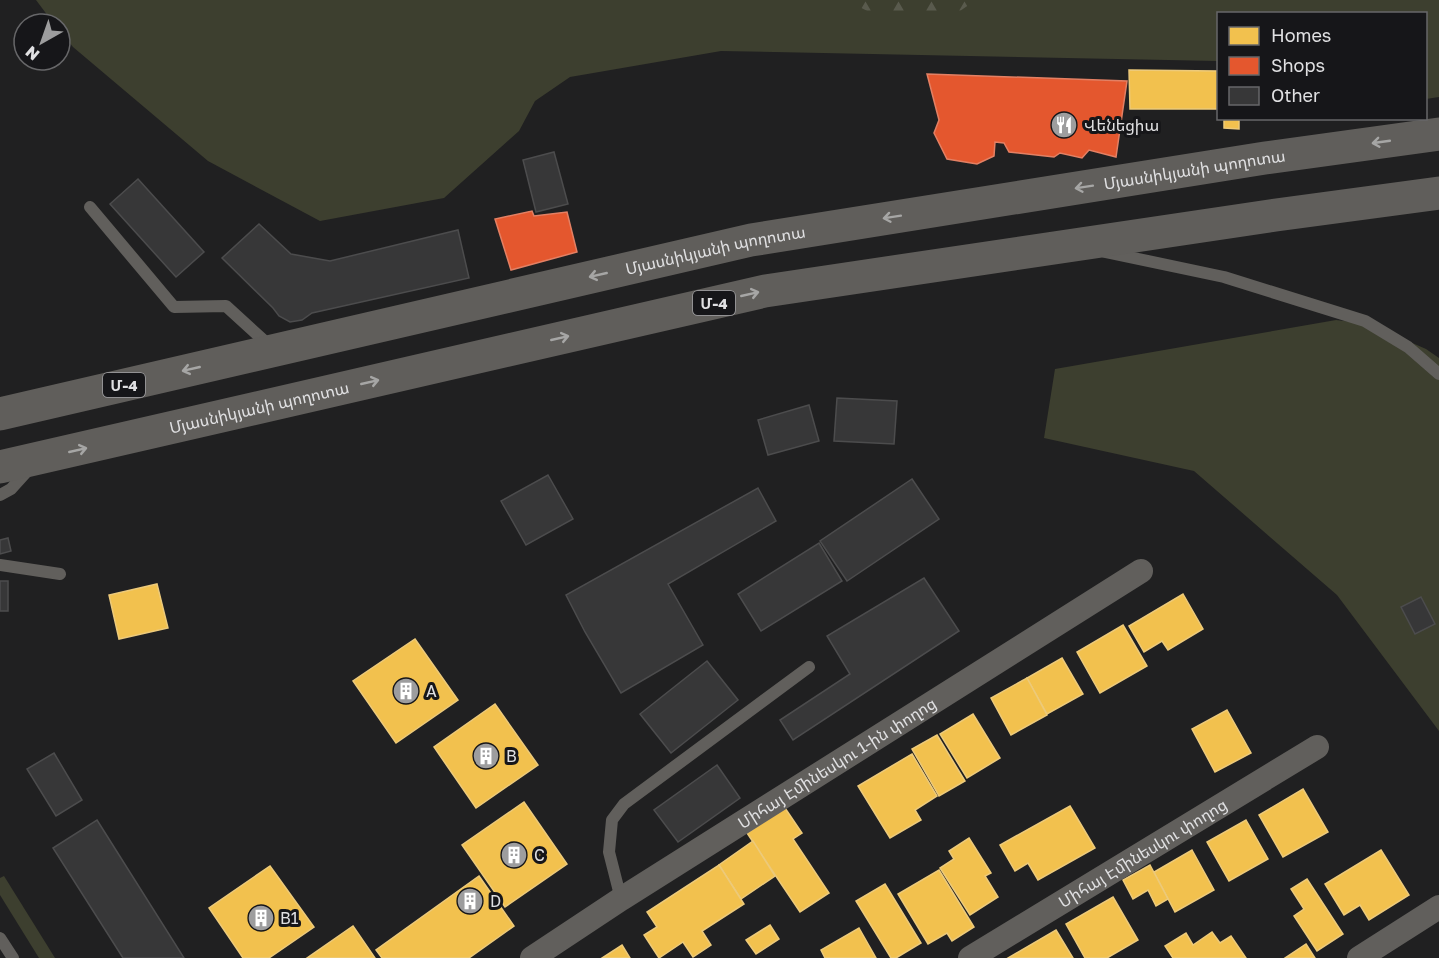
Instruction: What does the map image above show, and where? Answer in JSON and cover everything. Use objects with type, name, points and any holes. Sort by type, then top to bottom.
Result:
[{"type":"highway","name":"Մյասնիկյանի պողոտա","points":[[0,414],[751,240],[1265,158],[1439,134]]},
{"type":"highway","name":"Մյասնիկյանի պողոտա","points":[[0,467],[765,291],[1439,193]]},
{"type":"street","name":"Միհայ Էմինեսկու 1-ին փողոց","points":[[532,958],[621,899],[1141,571]]},
{"type":"street","name":"Միհայ Էմինեսկու փողոց","points":[[970,958],[1317,747]]},
{"type":"street","points":[[1359,958],[1439,907]]},
{"type":"lane","points":[[90,207],[174,307],[226,306],[274,350]]},
{"type":"lane","points":[[1078,246],[1224,277],[1365,321],[1408,347],[1439,374]]},
{"type":"lane","points":[[0,495],[11,489],[41,457]]},
{"type":"lane","points":[[0,565],[60,574]]},
{"type":"lane","points":[[621,899],[609,852],[612,820],[624,804],[809,667]]},
{"type":"lane","points":[[0,938],[13,958]]},
{"type":"green space","points":[[36,0],[1439,0],[1439,97],[1427,99],[1427,12],[1217,12],[1217,61],[721,51],[570,77],[535,101],[519,131],[444,198],[320,221],[208,161],[73,47],[72,12],[45,12]]},
{"type":"green space","points":[[846,0],[976,0],[957,13],[877,16]]},
{"type":"green space","points":[[1336,320],[1369,324],[1426,349],[1439,358],[1439,731],[1337,595],[1194,471],[1044,438],[1055,369]]},
{"type":"green space","points":[[4,876],[55,958],[39,958],[0,895],[0,878]]},
{"type":"building: Homes","points":[[1129,70],[1217,71],[1217,109],[1130,109]]},
{"type":"building: Homes","points":[[1224,120],[1239,120],[1239,129],[1224,128]]},
{"type":"building: Homes","points":[[157,584],[168,628],[119,639],[109,595]]},
{"type":"building: Homes","points":[[1183,594],[1203,629],[1168,650],[1162,641],[1144,652],[1129,626]]},
{"type":"building: Homes","points":[[1123,625],[1147,666],[1100,693],[1077,652]]},
{"type":"building: Homes","name":"A","points":[[415,639],[458,700],[396,743],[353,681]]},
{"type":"building: Homes","points":[[1062,658],[1083,694],[1047,714],[1027,678]]},
{"type":"building: Homes","points":[[1027,678],[1047,715],[1011,735],[991,698]]},
{"type":"building: Homes","name":"B","points":[[495,704],[538,765],[476,808],[434,747]]},
{"type":"building: Homes","points":[[1227,710],[1251,753],[1215,772],[1192,729]]},
{"type":"building: Homes","points":[[973,714],[1000,758],[967,778],[940,734]]},
{"type":"building: Homes","points":[[937,735],[965,781],[939,796],[912,749]]},
{"type":"building: Homes","points":[[912,754],[937,796],[915,810],[921,820],[890,838],[858,786]]},
{"type":"building: Homes","points":[[1303,789],[1328,832],[1283,857],[1259,815]]},
{"type":"building: Homes","name":"C","points":[[524,802],[567,864],[505,907],[462,845]]},
{"type":"building: Homes","points":[[1070,806],[1095,848],[1038,880],[1028,863],[1015,871],[1000,845]]},
{"type":"building: Homes","points":[[785,808],[802,833],[793,839],[829,893],[800,912],[747,833]]},
{"type":"building: Homes","points":[[1246,820],[1268,859],[1229,881],[1207,842]]},
{"type":"building: Homes","points":[[969,838],[991,873],[985,876],[998,897],[970,915],[940,868],[954,859],[949,851]]},
{"type":"building: Homes","points":[[753,841],[775,876],[741,899],[719,865]]},
{"type":"building: Homes","points":[[1192,850],[1214,890],[1175,912],[1154,872]]},
{"type":"building: Homes","points":[[1381,850],[1409,895],[1369,920],[1360,905],[1344,915],[1325,884]]},
{"type":"building: Homes","points":[[719,865],[744,904],[702,931],[711,945],[693,957],[683,942],[659,958],[644,935],[657,927],[647,912]]},
{"type":"building: Homes","points":[[1150,865],[1168,899],[1156,906],[1148,890],[1133,899],[1123,880]]},
{"type":"building: Homes","name":"B1","points":[[270,866],[314,927],[269,958],[243,958],[209,908]]},
{"type":"building: Homes","points":[[939,870],[974,927],[952,941],[947,933],[928,944],[898,894]]},
{"type":"building: Homes","name":"D","points":[[479,876],[514,926],[469,958],[382,958],[376,950]]},
{"type":"building: Homes","points":[[1307,879],[1343,934],[1317,951],[1294,916],[1304,909],[1291,889]]},
{"type":"building: Homes","points":[[885,884],[921,943],[896,958],[891,958],[856,901]]},
{"type":"building: Homes","points":[[1113,897],[1138,940],[1107,958],[1085,958],[1066,924]]},
{"type":"building: Homes","points":[[770,925],[779,939],[756,954],[746,940]]},
{"type":"building: Homes","points":[[353,926],[375,958],[307,958]]},
{"type":"building: Homes","points":[[859,928],[876,958],[825,958],[821,950]]},
{"type":"building: Homes","points":[[1056,930],[1073,958],[1008,958]]},
{"type":"building: Homes","points":[[1212,932],[1220,943],[1231,936],[1246,958],[1173,958],[1165,946],[1186,933],[1193,945]]},
{"type":"building: Homes","points":[[1306,944],[1315,958],[1285,958]]},
{"type":"building: Homes","points":[[622,945],[630,958],[602,958]]},
{"type":"building: Shops","points":[[927,74],[1127,81],[1116,157],[1089,150],[1082,158],[1060,153],[1054,157],[1009,152],[1004,143],[995,142],[994,156],[977,164],[947,159],[934,133],[939,120]]},
{"type":"building: Shops","points":[[532,211],[534,216],[567,212],[577,252],[511,270],[495,219]]},
{"type":"building: Other","points":[[554,152],[568,204],[536,212],[523,160]]},
{"type":"building: Other","points":[[138,179],[204,252],[176,277],[110,204]]},
{"type":"building: Other","points":[[259,224],[291,254],[330,261],[458,230],[469,278],[312,313],[302,320],[290,322],[279,316],[222,258]]},
{"type":"building: Other","points":[[837,398],[897,401],[894,444],[834,441]]},
{"type":"building: Other","points":[[809,405],[819,441],[768,455],[758,420]]},
{"type":"building: Other","points":[[548,475],[573,519],[526,545],[501,501]]},
{"type":"building: Other","points":[[912,479],[939,519],[847,581],[820,541]]},
{"type":"building: Other","points":[[758,488],[776,521],[668,584],[703,645],[621,693],[566,595]]},
{"type":"building: Other","points":[[8,538],[11,551],[0,554],[0,540]]},
{"type":"building: Other","points":[[819,543],[842,581],[761,631],[738,594]]},
{"type":"building: Other","points":[[924,578],[959,631],[793,740],[780,720],[850,674],[827,636]]},
{"type":"building: Other","points":[[0,581],[8,581],[8,611],[0,611]]},
{"type":"building: Other","points":[[1421,597],[1435,624],[1415,634],[1401,607]]},
{"type":"building: Other","points":[[707,661],[738,700],[671,753],[640,714]]},
{"type":"building: Other","points":[[54,753],[82,800],[56,816],[27,769]]},
{"type":"building: Other","points":[[717,765],[740,798],[678,842],[654,810]]},
{"type":"building: Other","points":[[97,820],[184,958],[123,958],[53,848]]},
{"type":"place","name":"Վենեցիա","points":[[1064,125]]},
{"type":"place","name":"A","points":[[406,691]]},
{"type":"place","name":"B","points":[[486,756]]},
{"type":"place","name":"C","points":[[514,855]]},
{"type":"place","name":"D","points":[[470,901]]},
{"type":"place","name":"B1","points":[[261,918]]}]
